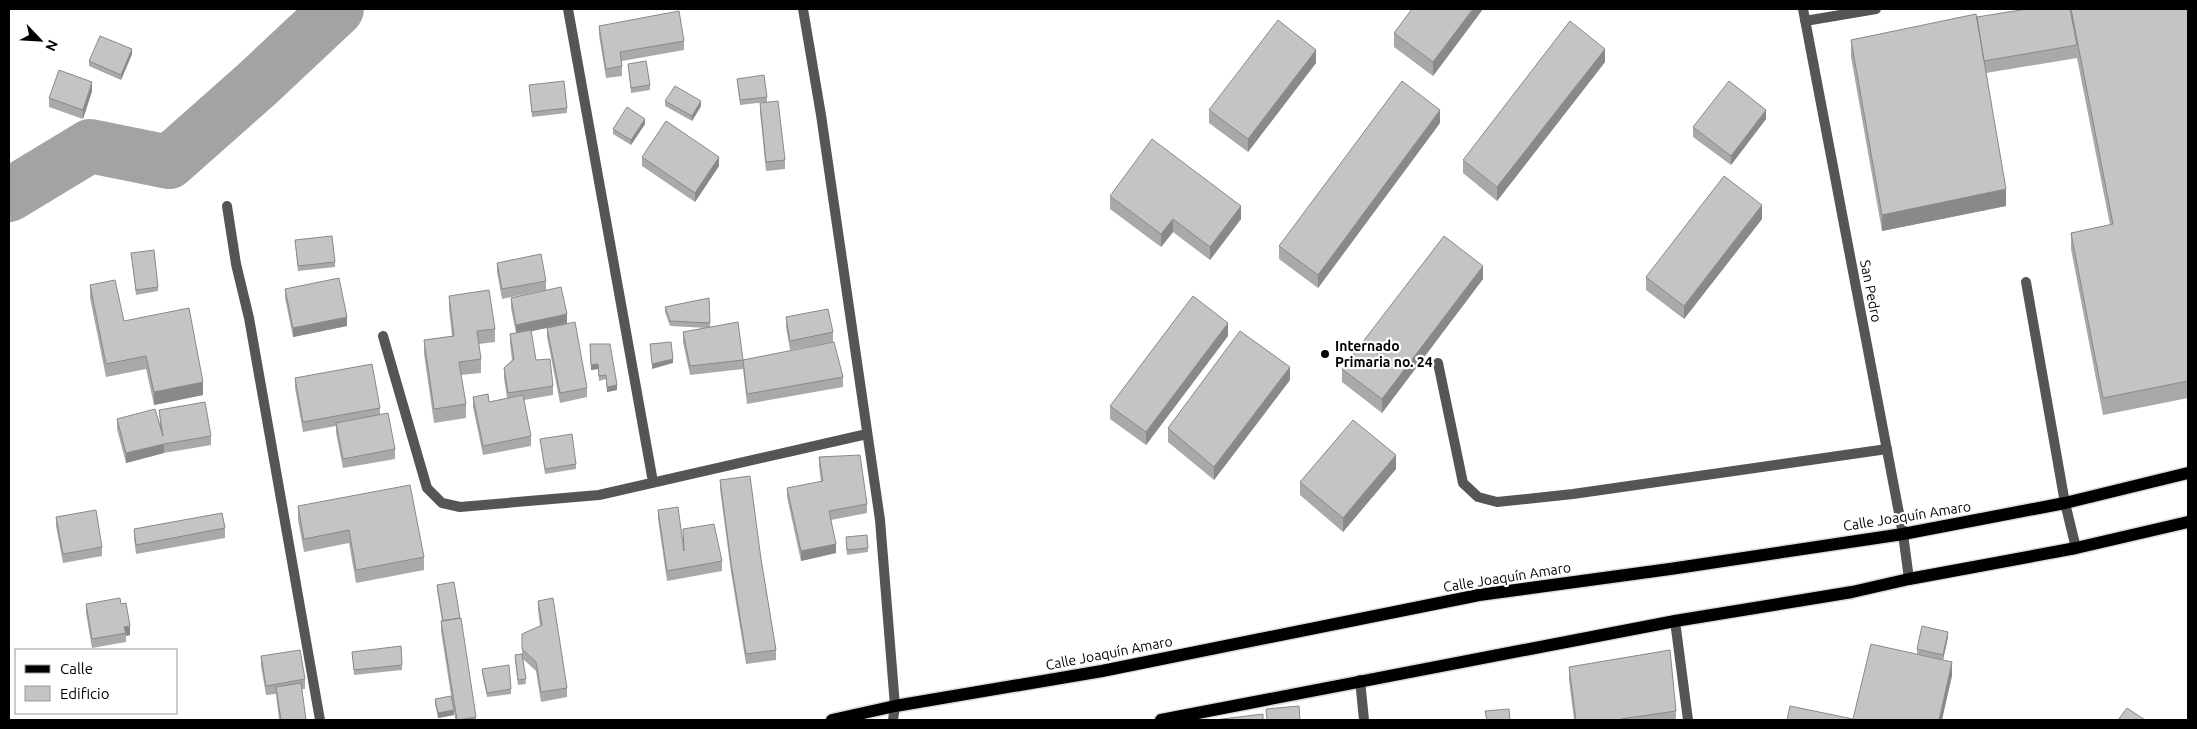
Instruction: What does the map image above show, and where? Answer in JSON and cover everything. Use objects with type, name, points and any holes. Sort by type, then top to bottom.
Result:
[{"type":"main road","name":"Calle Joaquín Amaro","points":[[832,720],[894,706],[1102,671],[1479,595],[1904,534],[2064,503],[2188,473]]},
{"type":"main road","points":[[1161,720],[1360,680],[1510,654],[1675,621],[1852,592],[1910,579],[2076,548],[2188,522]]},
{"type":"street","points":[[568,9],[654,482]]},
{"type":"street","points":[[803,9],[821,115],[880,520],[894,706],[893,720]]},
{"type":"street","name":"San Pedro","points":[[1803,9],[1904,534],[1910,579]]},
{"type":"street","points":[[1805,21],[1876,9]]},
{"type":"street","points":[[227,206],[236,264],[249,318],[320,720]]},
{"type":"street","points":[[2026,282],[2064,503],[2076,548]]},
{"type":"street","points":[[383,336],[427,488],[442,503],[460,507],[536,502],[599,495],[867,434]]},
{"type":"street","points":[[1438,363],[1463,483],[1478,497],[1497,502],[1573,494],[1887,449]]},
{"type":"street","points":[[1675,621],[1688,720]]},
{"type":"street","points":[[1360,680],[1364,720]]},
{"type":"building","points":[[1412,9],[1473,9],[1433,62],[1394,33]]},
{"type":"building","points":[[2027,9],[2070,9],[2077,45],[1984,61],[1977,17]]},
{"type":"building","points":[[2071,9],[2188,9],[2188,381],[2103,398],[2071,233],[2113,224]]},
{"type":"building","points":[[679,11],[684,41],[620,52],[622,66],[606,69],[599,26]]},
{"type":"building","points":[[1976,14],[2006,189],[1882,215],[1851,40]]},
{"type":"building","points":[[1278,20],[1316,50],[1248,139],[1209,110]]},
{"type":"building","points":[[1570,21],[1605,49],[1497,187],[1463,160]]},
{"type":"building","points":[[100,36],[132,49],[121,75],[89,61]]},
{"type":"building","points":[[646,61],[650,85],[631,88],[628,64]]},
{"type":"building","points":[[59,70],[92,82],[83,110],[49,98]]},
{"type":"building","points":[[764,75],[767,97],[740,100],[737,79]]},
{"type":"building","points":[[564,81],[567,108],[532,112],[529,85]]},
{"type":"building","points":[[1402,81],[1440,110],[1318,275],[1279,246]]},
{"type":"building","points":[[1729,81],[1766,110],[1731,156],[1693,127]]},
{"type":"building","points":[[675,86],[701,101],[692,116],[665,101]]},
{"type":"building","points":[[778,101],[785,160],[766,162],[760,103]]},
{"type":"building","points":[[627,107],[645,119],[631,140],[613,129]]},
{"type":"building","points":[[666,121],[719,157],[695,193],[642,157]]},
{"type":"building","points":[[1152,139],[1241,206],[1210,247],[1173,219],[1161,234],[1110,196]]},
{"type":"building","points":[[1724,176],[1762,205],[1684,306],[1646,277]]},
{"type":"building","points":[[332,236],[335,262],[298,266],[295,240]]},
{"type":"building","points":[[1444,236],[1483,266],[1382,399],[1342,369]]},
{"type":"building","points":[[154,250],[158,287],[136,290],[131,253]]},
{"type":"building","points":[[541,254],[546,281],[502,289],[497,263]]},
{"type":"building","points":[[339,278],[347,317],[293,328],[285,289]]},
{"type":"building","points":[[115,280],[124,321],[189,308],[203,382],[154,392],[146,356],[106,364],[90,285]]},
{"type":"building","points":[[561,287],[567,314],[516,325],[511,298]]},
{"type":"building","points":[[489,290],[495,329],[477,331],[481,359],[459,362],[466,404],[434,409],[424,340],[454,336],[449,296]]},
{"type":"building","points":[[1193,296],[1228,323],[1146,432],[1110,406]]},
{"type":"building","points":[[709,298],[710,323],[670,321],[665,307]]},
{"type":"building","points":[[828,309],[833,332],[790,341],[786,317]]},
{"type":"building","points":[[575,322],[587,388],[560,393],[547,328]]},
{"type":"building","points":[[738,322],[743,360],[690,366],[683,332]]},
{"type":"building","points":[[531,330],[536,360],[550,359],[553,386],[508,393],[504,368],[514,359],[510,334]]},
{"type":"building","points":[[1240,331],[1290,367],[1214,467],[1168,428]]},
{"type":"building","points":[[671,342],[673,359],[652,364],[650,344]]},
{"type":"building","points":[[834,342],[843,377],[747,394],[743,360]]},
{"type":"building","points":[[590,344],[610,344],[617,385],[607,387],[606,375],[599,376],[598,364],[591,365]]},
{"type":"building","points":[[372,364],[380,408],[303,422],[295,378]]},
{"type":"building","points":[[488,394],[489,402],[523,395],[531,436],[483,446],[473,397]]},
{"type":"building","points":[[205,402],[211,436],[126,453],[117,419],[155,409],[163,436],[159,410]]},
{"type":"building","points":[[388,413],[395,449],[343,459],[336,423]]},
{"type":"building","points":[[1353,420],[1396,455],[1343,518],[1300,482]]},
{"type":"building","points":[[572,434],[576,464],[545,469],[540,439]]},
{"type":"building","points":[[860,455],[867,504],[829,511],[836,544],[801,551],[787,488],[823,481],[819,457]]},
{"type":"building","points":[[750,476],[776,650],[746,654],[720,480]]},
{"type":"building","points":[[410,485],[424,557],[356,570],[349,530],[304,539],[298,506]]},
{"type":"building","points":[[678,507],[684,551],[683,529],[714,524],[722,561],[667,571],[658,510]]},
{"type":"building","points":[[96,510],[102,547],[63,554],[56,517]]},
{"type":"building","points":[[222,513],[225,528],[136,545],[134,529]]},
{"type":"building","points":[[867,535],[868,548],[847,550],[846,537]]},
{"type":"building","points":[[454,582],[460,618],[443,621],[437,585]]},
{"type":"building","points":[[120,598],[121,604],[126,603],[130,626],[124,627],[126,633],[92,639],[86,604]]},
{"type":"building","points":[[553,598],[567,688],[541,692],[536,662],[522,649],[522,634],[542,625],[538,601]]},
{"type":"building","points":[[461,618],[476,717],[457,720],[441,621]]},
{"type":"building","points":[[1922,626],[1948,632],[1943,655],[1917,649]]},
{"type":"building","points":[[1871,644],[1952,662],[1939,720],[1787,720],[1790,706],[1853,719]]},
{"type":"building","points":[[401,646],[402,665],[354,670],[352,652]]},
{"type":"building","points":[[300,650],[305,679],[266,686],[261,656]]},
{"type":"building","points":[[1670,650],[1676,711],[1621,720],[1576,720],[1569,667]]},
{"type":"building","points":[[522,654],[526,679],[518,680],[515,655]]},
{"type":"building","points":[[509,665],[511,689],[487,693],[482,669]]},
{"type":"building","points":[[301,683],[306,720],[281,720],[276,687]]},
{"type":"building","points":[[451,696],[454,710],[438,713],[435,699]]},
{"type":"building","points":[[1299,706],[1300,720],[1267,720],[1266,709]]},
{"type":"building","points":[[2127,708],[2145,720],[2118,720]]},
{"type":"building","points":[[1509,709],[1510,720],[1487,720],[1485,711]]},
{"type":"building","points":[[1263,714],[1263,720],[1214,720]]},
{"type":"waterway","points":[[9,195],[90,146],[169,162],[256,85],[337,9]]},
{"type":"place","name":"Internado Primaria no. 24","points":[[1325,354]]}]
